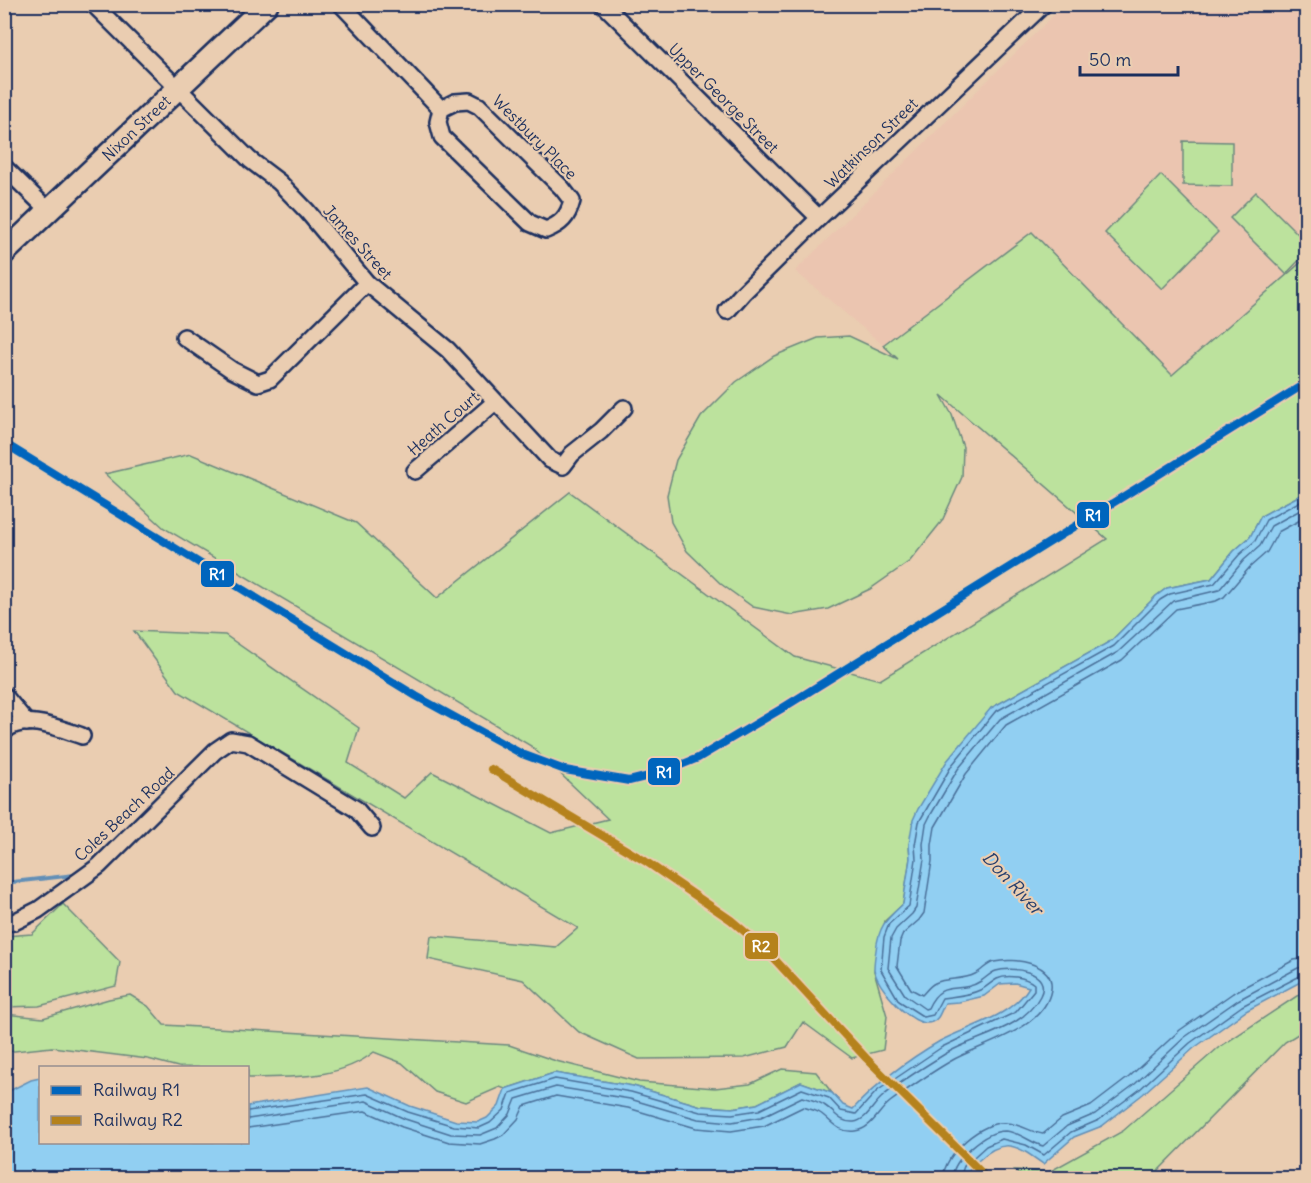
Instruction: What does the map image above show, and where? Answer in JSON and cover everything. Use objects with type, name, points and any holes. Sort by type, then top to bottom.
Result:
[{"type":"street","name":"James Street","points":[[93,4],[250,160],[279,182],[307,211],[367,283],[448,350],[550,460],[563,466],[572,454],[601,431],[624,408]]},
{"type":"street","name":"Nixon Street","points":[[4,254],[267,4]]},
{"type":"street","points":[[341,4],[441,109]]},
{"type":"street","name":"Upper George Street","points":[[603,4],[819,218]]},
{"type":"street","name":"Watkinson Street","points":[[727,311],[743,292],[819,218],[1044,4]]},
{"type":"street","name":"Westbury Place","points":[[469,101],[479,106],[562,188],[572,201],[569,212],[559,225],[546,230],[530,223],[450,145],[442,137],[438,122],[441,109],[455,102],[469,101]]},
{"type":"street","points":[[4,167],[49,211]]},
{"type":"street","points":[[184,337],[232,370],[258,383],[270,379],[367,283]]},
{"type":"street","name":"Heath Court","points":[[415,471],[495,402]]},
{"type":"street","points":[[4,694],[27,723]]},
{"type":"street","points":[[4,732],[8,728],[27,723],[45,723],[82,736]]},
{"type":"street","name":"Coles Beach Road","points":[[4,923],[14,922],[38,910],[99,866],[215,751],[231,740],[248,743],[356,809],[372,828]]},
{"type":"shaded area","points":[[1064,5],[1306,5],[1306,276],[1173,375],[1032,232],[883,345],[795,271]]},
{"type":"green space","points":[[1183,141],[1232,142],[1232,186],[1183,185]]},
{"type":"green space","points":[[1161,175],[1218,232],[1162,289],[1105,233]]},
{"type":"green space","points":[[1256,192],[1306,242],[1306,253],[1286,274],[1230,218]]},
{"type":"green space","points":[[1032,232],[1172,375],[1306,258],[1306,492],[1261,516],[1250,537],[1234,551],[1211,579],[1167,588],[1111,641],[991,708],[909,844],[910,858],[903,904],[885,921],[874,971],[887,1016],[883,1050],[852,1058],[803,1022],[787,1047],[744,1058],[639,1059],[579,1032],[523,980],[428,959],[431,936],[556,947],[578,928],[178,691],[134,631],[225,635],[359,728],[348,763],[404,798],[432,772],[551,833],[608,819],[531,746],[164,528],[105,474],[191,454],[356,523],[437,598],[570,492],[795,657],[880,680],[1107,539],[941,395],[952,415],[963,447],[962,477],[942,521],[910,561],[870,589],[828,609],[792,615],[753,607],[721,584],[687,551],[671,522],[667,495],[676,460],[701,417],[736,382],[774,356],[818,338],[849,336],[898,359],[883,345]]},
{"type":"green space","points":[[63,904],[120,962],[116,986],[39,1006],[5,1007],[5,936],[32,934]]},
{"type":"green space","points":[[1306,990],[1306,1029],[1285,1042],[1151,1178],[1024,1178],[1014,1170],[1049,1172],[1123,1131],[1218,1048]]},
{"type":"green space","points":[[130,995],[148,1006],[164,1025],[509,1045],[556,1061],[639,1082],[715,1088],[750,1084],[782,1069],[816,1072],[832,1093],[801,1082],[757,1104],[732,1108],[701,1106],[633,1086],[554,1073],[505,1089],[500,1087],[466,1102],[435,1092],[402,1063],[374,1052],[345,1068],[330,1072],[297,1077],[249,1078],[249,1066],[174,1066],[148,1059],[52,1047],[5,1052],[5,1014],[43,1018]]},
{"type":"water","name":"Don River","points":[[1306,492],[1306,979],[1246,1011],[1194,1048],[1143,1094],[1102,1126],[1074,1137],[1043,1164],[1019,1148],[1004,1146],[996,1148],[979,1160],[965,1178],[5,1178],[5,1093],[39,1078],[39,1144],[249,1144],[249,1106],[368,1087],[410,1106],[456,1121],[478,1122],[487,1118],[499,1106],[505,1089],[554,1073],[633,1086],[701,1106],[732,1108],[757,1104],[801,1082],[832,1093],[843,1105],[853,1109],[883,1080],[905,1063],[940,1041],[989,1020],[1021,998],[1029,987],[1015,983],[1000,984],[984,996],[945,1003],[936,1019],[924,1023],[897,1005],[881,986],[876,976],[874,964],[881,929],[903,904],[913,820],[947,761],[991,708],[1111,641],[1167,588],[1211,579],[1234,551],[1250,537],[1261,516]]},
{"type":"waterway","points":[[4,883],[75,875]]},
{"type":"rail line","name":"R1","points":[[4,443],[416,696],[522,754],[565,770],[629,781],[661,773],[698,758],[781,709],[1306,383]]},
{"type":"rail line","name":"R2","points":[[491,769],[645,861],[731,920],[765,949],[866,1058],[987,1178]]}]
